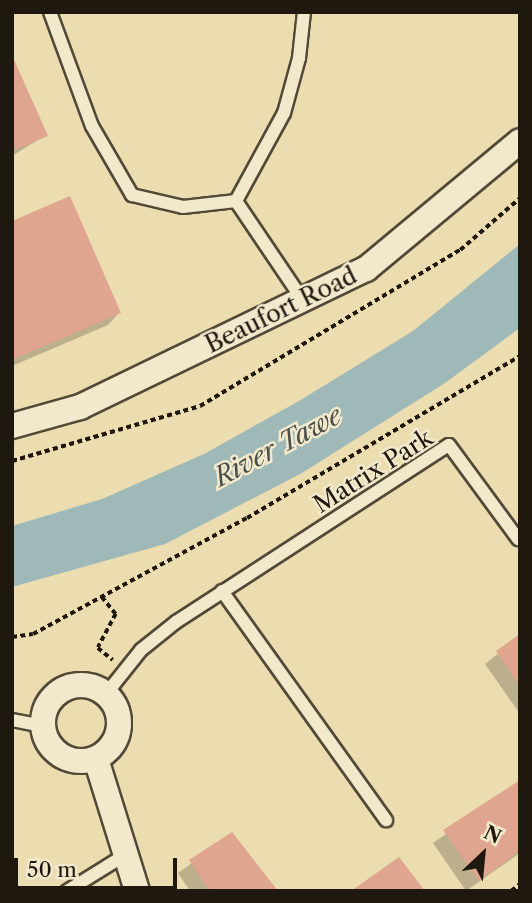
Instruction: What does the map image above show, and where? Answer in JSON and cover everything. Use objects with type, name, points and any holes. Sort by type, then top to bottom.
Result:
[{"type":"street","name":"Beaufort Road","points":[[12,426],[80,407],[366,269],[520,141]]},
{"type":"street","points":[[88,685],[106,694],[117,710],[119,729],[111,747],[96,759],[84,762],[61,756],[46,738],[43,726],[46,707],[68,687],[88,685]]},
{"type":"street","points":[[96,759],[137,891]]},
{"type":"lane","points":[[50,12],[92,126],[132,195],[183,206],[236,201]]},
{"type":"lane","points":[[236,201],[284,113],[299,58],[304,12]]},
{"type":"lane","points":[[236,201],[302,299]]},
{"type":"lane","name":"Matrix Park","points":[[106,694],[125,669],[158,636],[449,446],[518,539]]},
{"type":"lane","points":[[222,592],[386,820]]},
{"type":"lane","points":[[12,720],[43,726]]},
{"type":"lane","points":[[67,891],[125,855]]},
{"type":"path","points":[[12,461],[200,406],[460,250],[520,198]]},
{"type":"path","points":[[12,637],[33,634],[247,518],[520,356]]},
{"type":"path","points":[[102,597],[116,614],[98,648],[125,669]]},
{"type":"path","points":[[511,891],[520,884]]},
{"type":"water","name":"River Tawe","points":[[520,244],[520,328],[445,383],[302,473],[165,544],[12,587],[12,526],[102,499],[204,454],[299,401],[413,331]]},
{"type":"building","points":[[12,55],[48,136],[12,151]]},
{"type":"building","points":[[70,196],[121,313],[12,360],[12,221]]},
{"type":"building","points":[[520,634],[520,686],[496,651]]},
{"type":"building","points":[[520,780],[520,851],[479,881],[443,830]]},
{"type":"building","points":[[232,832],[278,891],[210,891],[189,860]]},
{"type":"building","points":[[399,857],[425,891],[351,891]]}]
